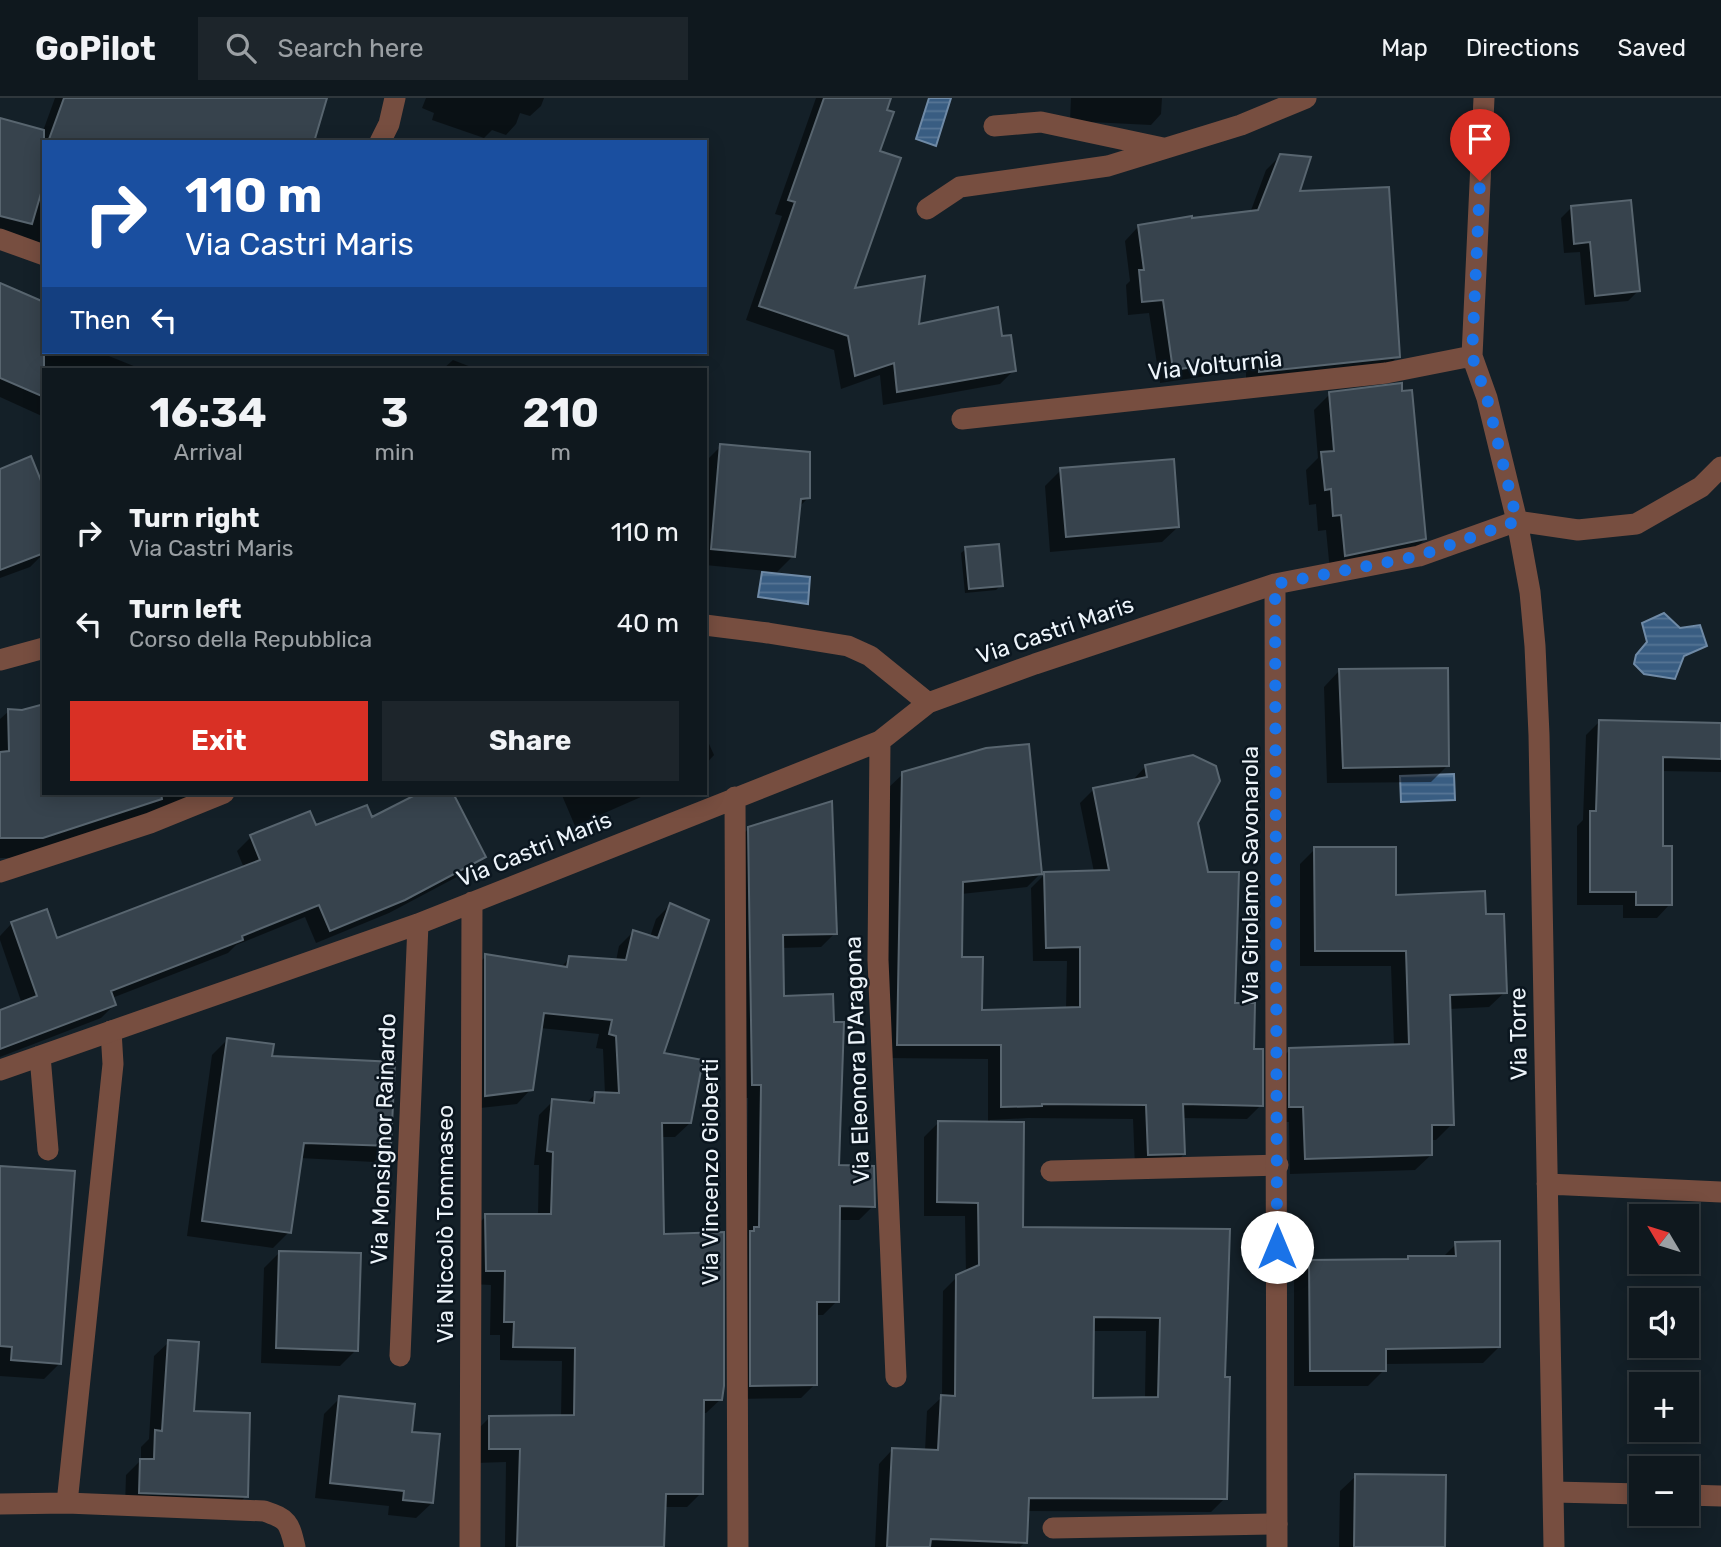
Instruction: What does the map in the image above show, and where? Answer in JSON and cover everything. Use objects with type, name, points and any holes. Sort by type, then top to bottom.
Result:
[{"type":"street","points":[[381,140],[389,124],[395,98]]},
{"type":"street","points":[[927,209],[960,187],[1108,166],[1241,125],[1306,98]]},
{"type":"street","points":[[1472,356],[1484,98]]},
{"type":"street","points":[[994,126],[1041,122],[1165,148]]},
{"type":"street","points":[[0,239],[42,255]]},
{"type":"street","name":"Via Volturnia","points":[[962,419],[1386,373],[1472,356]]},
{"type":"street","name":"Via Torre","points":[[1472,356],[1487,398],[1517,521],[1530,593],[1535,646],[1539,735],[1554,1547]]},
{"type":"street","points":[[1517,521],[1578,530],[1636,524],[1701,487],[1721,467]]},
{"type":"street","name":"Via Castri Maris","points":[[0,1070],[418,924],[880,741],[928,703],[1035,664],[1275,584],[1419,556],[1517,521]]},
{"type":"street","name":"Via Girolamo Savonarola","points":[[1275,584],[1277,1547]]},
{"type":"street","points":[[707,625],[848,646],[870,656],[928,703]]},
{"type":"street","points":[[0,660],[42,649]]},
{"type":"street","name":"Via Eleonora D'Aragona","points":[[880,741],[878,960],[896,1377]]},
{"type":"street","points":[[0,872],[150,823],[219,795]]},
{"type":"street","name":"Via Vincenzo Gioberti","points":[[734,797],[738,1547]]},
{"type":"street","name":"Via Niccolò Tommaseo","points":[[470,1547],[472,902]]},
{"type":"street","name":"Via Monsignor Rainardo","points":[[400,1356],[418,924]]},
{"type":"street","points":[[67,1503],[113,1064],[111,1031]]},
{"type":"street","points":[[40,1056],[48,1150]]},
{"type":"street","points":[[1051,1171],[1278,1165]]},
{"type":"street","points":[[1547,1184],[1721,1192]]},
{"type":"street","points":[[1553,1492],[1629,1494]]},
{"type":"street","points":[[1699,1495],[1721,1496]]},
{"type":"street","points":[[0,1504],[67,1503],[264,1511],[282,1517],[289,1526],[295,1547]]},
{"type":"street","points":[[1053,1528],[1277,1524]]},
{"type":"water","points":[[929,98],[951,98],[936,146],[916,139]]},
{"type":"water","points":[[762,572],[810,577],[808,604],[758,597]]},
{"type":"water","points":[[1664,613],[1680,628],[1700,625],[1707,646],[1684,656],[1675,679],[1644,674],[1634,664],[1636,655],[1647,642],[1642,623]]},
{"type":"water","points":[[1454,774],[1455,800],[1401,802],[1400,776]]},
{"type":"building","points":[[64,98],[327,98],[315,140],[49,140]]},
{"type":"building","points":[[824,98],[891,98],[887,110],[894,112],[880,151],[901,158],[855,288],[925,276],[919,324],[998,307],[1002,336],[1011,335],[1016,371],[897,392],[894,363],[855,376],[848,336],[759,306],[795,202],[788,200]]},
{"type":"building","points":[[0,118],[44,130],[44,140],[42,190],[32,224],[0,216]]},
{"type":"building","points":[[1280,154],[1311,157],[1300,191],[1389,187],[1400,357],[1259,372],[1260,357],[1173,370],[1163,300],[1142,302],[1139,270],[1144,270],[1138,225],[1192,216],[1258,210]]},
{"type":"building","points":[[1631,200],[1640,291],[1595,296],[1590,242],[1574,244],[1571,206]]},
{"type":"building","points":[[0,283],[42,301],[42,396],[0,378]]},
{"type":"building","points":[[1402,383],[1402,391],[1412,390],[1426,539],[1345,556],[1341,515],[1333,516],[1331,489],[1325,490],[1321,452],[1334,451],[1329,392]]},
{"type":"building","points":[[720,444],[810,452],[810,498],[801,499],[795,557],[711,549]]},
{"type":"building","points":[[31,456],[42,483],[42,554],[0,570],[0,469]]},
{"type":"building","points":[[1174,459],[1179,527],[1066,537],[1060,468]]},
{"type":"building","points":[[999,544],[1003,586],[969,589],[965,547]]},
{"type":"building","points":[[1448,668],[1449,766],[1343,768],[1339,669]]},
{"type":"building","points":[[42,705],[42,795],[161,795],[162,799],[43,838],[0,838],[0,752],[9,751],[8,709],[22,710]]},
{"type":"building","points":[[1599,720],[1721,723],[1721,759],[1663,757],[1663,846],[1672,846],[1672,905],[1636,905],[1636,892],[1590,892],[1590,811],[1596,811]]},
{"type":"building","points":[[1029,744],[1042,874],[963,882],[962,957],[983,957],[982,1010],[1080,1007],[1080,947],[1046,948],[1044,872],[1109,870],[1093,788],[1147,777],[1145,765],[1193,755],[1216,766],[1220,781],[1198,823],[1208,872],[1239,872],[1235,1003],[1255,1003],[1254,1049],[1263,1049],[1263,1106],[1183,1104],[1185,1154],[1148,1155],[1146,1105],[1042,1104],[1001,1107],[1001,1045],[897,1045],[902,772],[986,748]]},
{"type":"building","points":[[415,795],[454,795],[486,857],[405,900],[330,931],[319,905],[242,936],[243,940],[111,991],[116,1005],[0,1049],[0,1010],[37,996],[11,922],[47,909],[57,938],[260,860],[250,835],[310,811],[316,825],[367,805],[372,817]]},
{"type":"building","points":[[832,801],[837,934],[783,935],[784,996],[833,994],[834,1022],[844,1022],[839,1165],[874,1166],[875,1207],[840,1206],[839,1302],[817,1302],[817,1385],[750,1386],[750,1231],[759,1227],[761,1085],[752,1085],[748,827]]},
{"type":"building","points":[[1314,847],[1396,847],[1396,895],[1485,891],[1486,914],[1504,914],[1507,993],[1450,995],[1454,1125],[1432,1125],[1432,1155],[1305,1159],[1303,1107],[1289,1107],[1289,1048],[1409,1044],[1406,951],[1315,951]]},
{"type":"building","points":[[670,903],[709,920],[664,1053],[703,1060],[691,1123],[662,1123],[664,1234],[724,1232],[724,1386],[722,1400],[704,1400],[703,1494],[666,1494],[664,1547],[517,1547],[520,1449],[489,1449],[489,1416],[574,1415],[575,1348],[513,1347],[514,1322],[504,1322],[505,1271],[486,1271],[485,1214],[551,1214],[553,1152],[547,1151],[552,1099],[594,1103],[595,1092],[619,1093],[616,1036],[609,1034],[612,1020],[544,1013],[533,1090],[485,1096],[485,954],[567,967],[569,956],[626,960],[633,930],[658,938]]},
{"type":"building","points":[[227,1038],[274,1044],[272,1056],[395,1062],[391,1146],[304,1143],[291,1233],[202,1221]]},
{"type":"building","points":[[938,1121],[1024,1122],[1023,1227],[1230,1229],[1225,1377],[1230,1377],[1227,1499],[1029,1498],[1027,1543],[931,1539],[930,1547],[887,1547],[892,1448],[938,1450],[941,1395],[955,1396],[956,1275],[979,1265],[978,1203],[937,1202]],"holes":[[[1094,1317],[1160,1318],[1158,1397],[1093,1398]]]},
{"type":"building","points":[[0,1166],[75,1171],[61,1364],[11,1360],[12,1347],[0,1346]]},
{"type":"building","points":[[1500,1241],[1500,1347],[1386,1349],[1386,1371],[1310,1371],[1309,1260],[1456,1256],[1455,1242]]},
{"type":"building","points":[[279,1251],[361,1253],[358,1351],[276,1348]]},
{"type":"building","points":[[168,1340],[199,1342],[194,1411],[250,1413],[248,1497],[139,1493],[140,1459],[154,1459],[155,1430],[162,1431]]},
{"type":"building","points":[[339,1396],[415,1404],[412,1432],[440,1434],[433,1503],[403,1500],[404,1491],[330,1483]]},
{"type":"building","points":[[1355,1474],[1446,1475],[1445,1547],[1354,1547]]},
{"type":"route","points":[[1277,1247],[1275,584],[1419,556],[1517,521],[1487,398],[1472,356],[1480,181]]}]
